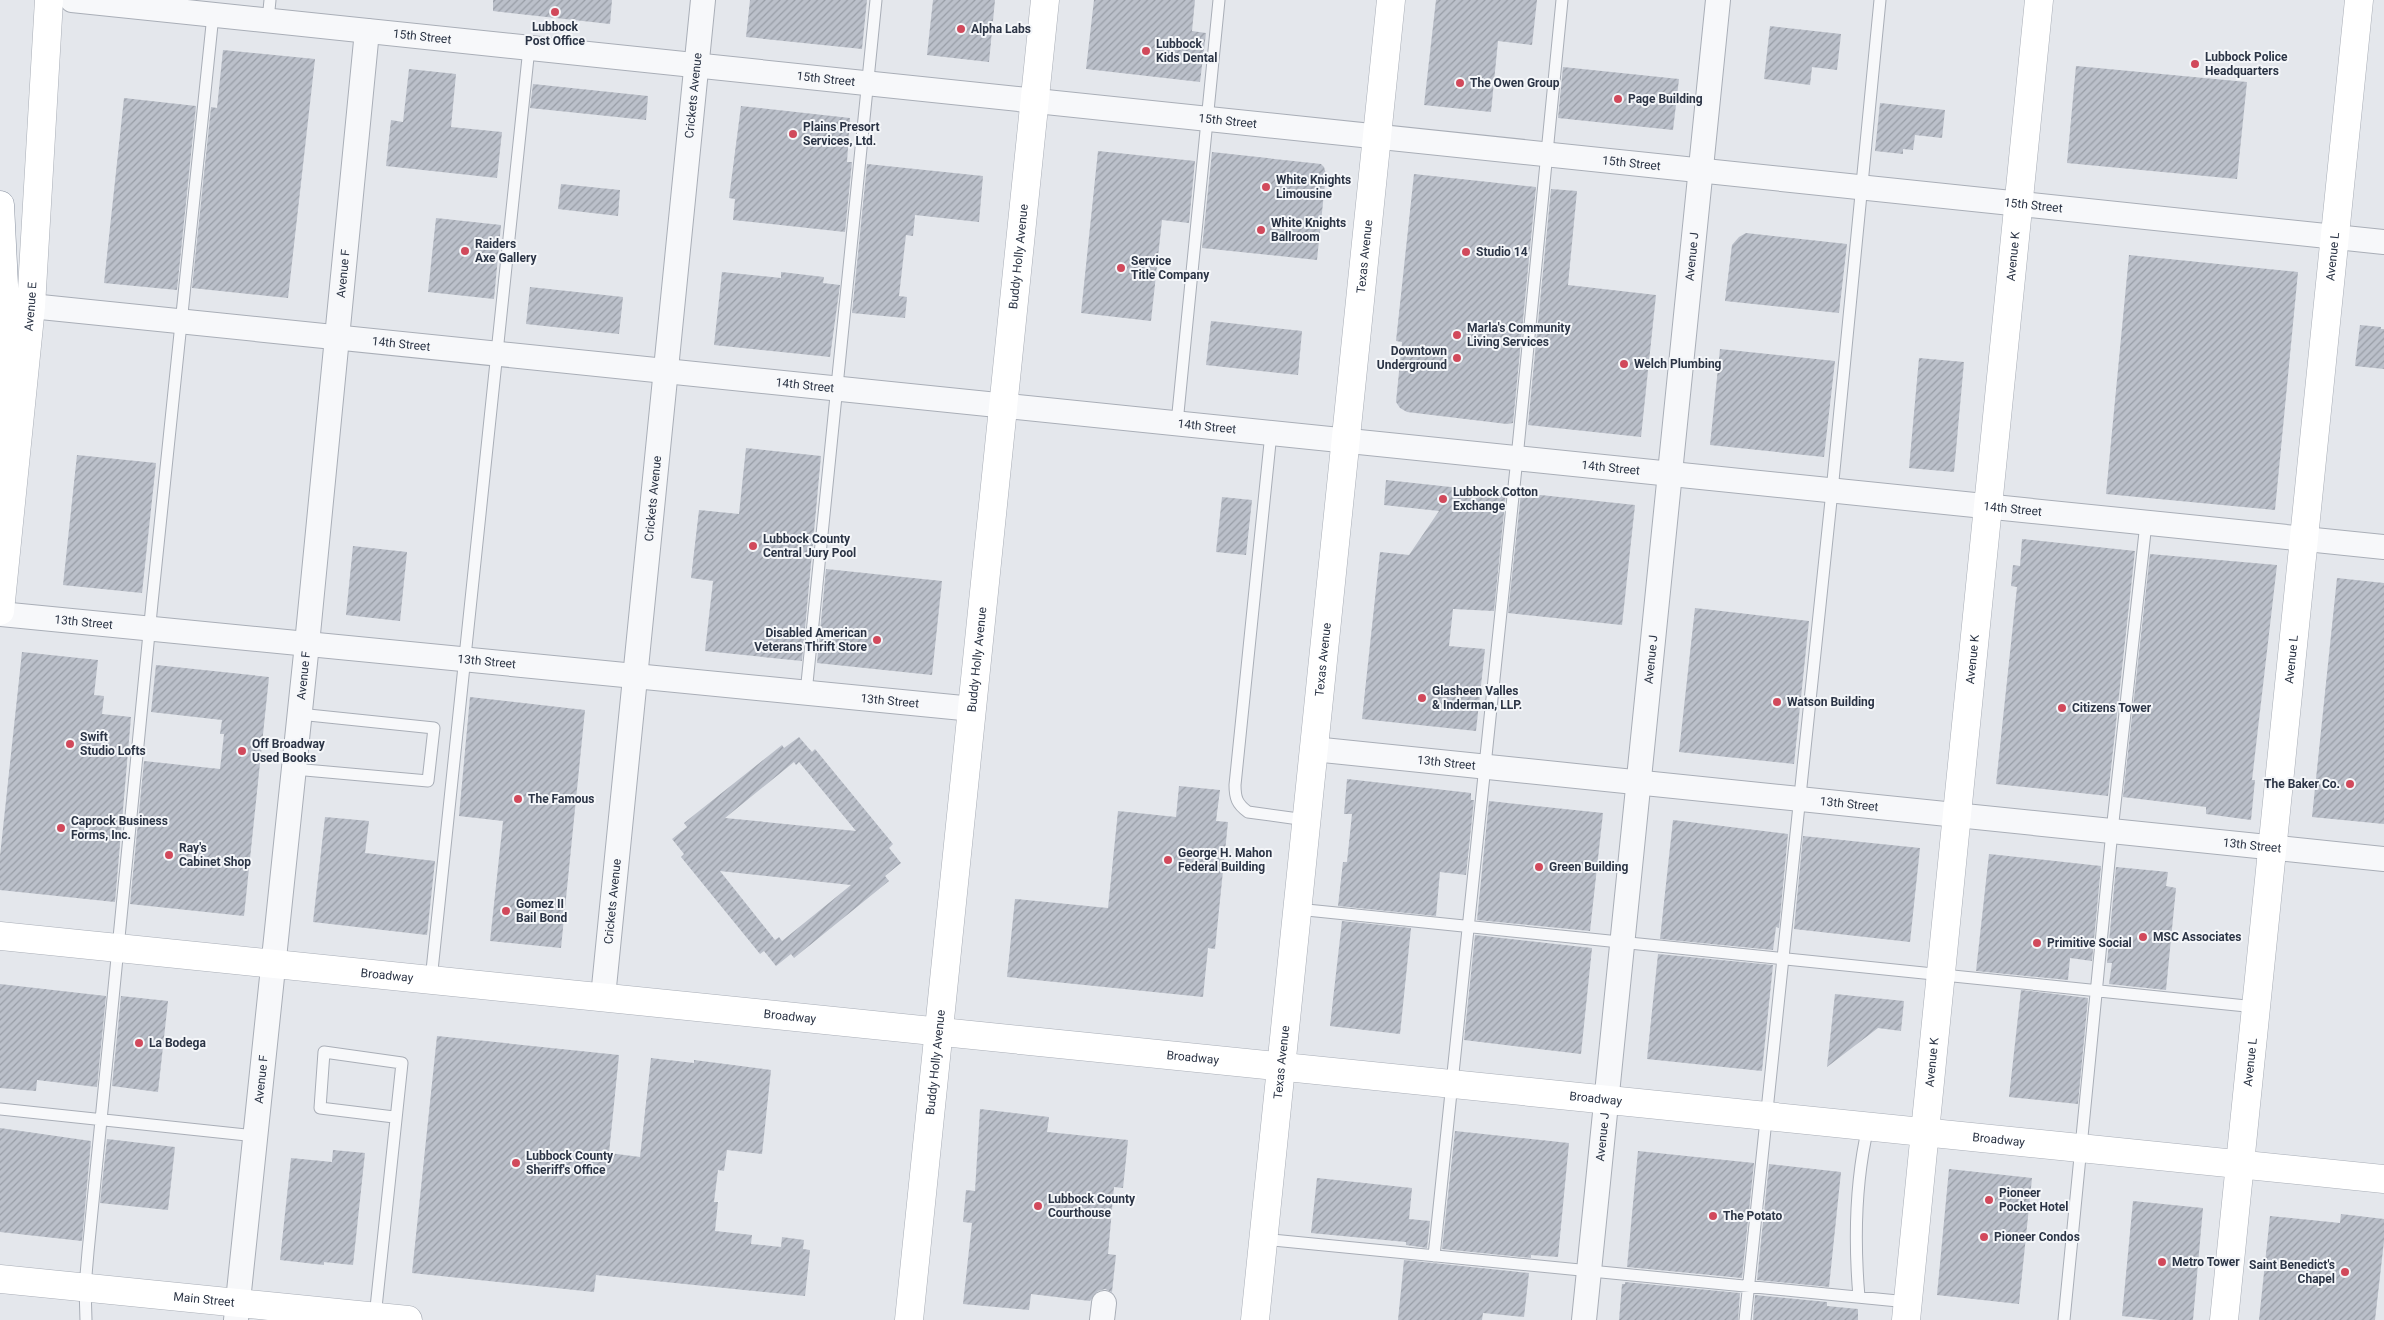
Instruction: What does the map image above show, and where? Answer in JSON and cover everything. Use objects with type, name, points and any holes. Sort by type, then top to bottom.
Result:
[{"type":"main road","name":"Avenue E","points":[[0,613],[31,306],[48,0]]},
{"type":"main road","name":"Buddy Holly Avenue","points":[[909,1320],[1045,0]]},
{"type":"main road","name":"Texas Avenue","points":[[1255,1320],[1391,0]]},
{"type":"main road","name":"Avenue K","points":[[1907,1311],[2039,0]]},
{"type":"main road","name":"Avenue L","points":[[2224,1320],[2359,0]]},
{"type":"main road","points":[[0,205],[4,285],[4,372],[0,473]]},
{"type":"main road","name":"Broadway","points":[[0,936],[2384,1179]]},
{"type":"main road","name":"Main Street","points":[[0,1278],[85,1288],[237,1312],[394,1319]]},
{"type":"street","name":"15th Street","points":[[72,0],[213,15],[269,10],[367,31],[2384,242]]},
{"type":"street","name":"Crickets Avenue","points":[[603,997],[703,0]]},
{"type":"street","name":"Avenue J","points":[[1584,1320],[1718,0]]},
{"type":"street","name":"Avenue F","points":[[237,1312],[307,644],[367,31]]},
{"type":"street","name":"14th Street","points":[[31,306],[2384,547]]},
{"type":"street","name":"13th Street","points":[[0,613],[973,709]]},
{"type":"street","name":"13th Street","points":[[1313,749],[2384,859]]},
{"type":"lane","points":[[806,693],[876,0]]},
{"type":"lane","points":[[1176,423],[1219,0]]},
{"type":"lane","points":[[1434,1256],[1486,766],[1562,0]]},
{"type":"lane","points":[[1745,1320],[1768,1116],[1832,491],[1880,0]]},
{"type":"lane","points":[[86,1320],[85,1288],[213,15]]},
{"type":"lane","points":[[431,980],[528,48]]},
{"type":"lane","points":[[1271,433],[1235,798],[1241,807],[1248,812],[1306,820]]},
{"type":"lane","points":[[2064,1320],[2112,831],[2146,523]]},
{"type":"lane","points":[[294,769],[428,781],[434,728],[299,714]]},
{"type":"lane","points":[[1297,909],[2256,1008]]},
{"type":"lane","points":[[394,1117],[320,1108],[324,1052],[402,1063],[394,1117],[394,1319]]},
{"type":"lane","points":[[0,1109],[256,1136]]},
{"type":"lane","points":[[1859,1297],[1855,1250],[1859,1164],[1868,1126]]},
{"type":"lane","points":[[1263,1239],[1859,1297],[1907,1311]]},
{"type":"building","name":"Lubbock Post Office","points":[[493,0],[612,0],[610,24],[493,11]]},
{"type":"building","points":[[750,0],[867,0],[862,49],[746,37]]},
{"type":"building","name":"Alpha Labs","points":[[933,0],[995,0],[989,62],[927,55]]},
{"type":"building","name":"Lubbock Kids Dental","points":[[1094,0],[1195,0],[1192,31],[1206,33],[1200,82],[1086,69]]},
{"type":"building","points":[[1436,0],[1537,0],[1532,45],[1498,41],[1491,112],[1424,105]]},
{"type":"building","points":[[1770,26],[1841,34],[1837,70],[1812,67],[1810,85],[1764,79]]},
{"type":"building","points":[[223,50],[315,59],[288,298],[192,288],[211,107],[217,108]]},
{"type":"building","points":[[2076,66],[2247,82],[2237,179],[2067,163]]},
{"type":"building","name":"Page Building","points":[[1563,67],[1679,79],[1673,130],[1558,118]]},
{"type":"building","points":[[409,69],[456,74],[451,127],[502,132],[497,178],[386,166],[391,120],[403,122]]},
{"type":"building","points":[[533,84],[648,96],[646,120],[530,108]]},
{"type":"building","points":[[124,98],[196,106],[177,290],[104,283]]},
{"type":"building","points":[[1880,103],[1945,110],[1942,138],[1915,135],[1913,150],[1903,149],[1903,154],[1875,151]]},
{"type":"building","points":[[741,106],[850,118],[847,162],[852,162],[845,232],[733,220],[735,199],[729,198]]},
{"type":"building","name":"Service Title Company","points":[[1098,151],[1195,161],[1189,223],[1162,220],[1151,321],[1081,313]]},
{"type":"building","points":[[1212,152],[1321,164],[1324,167],[1326,174],[1317,260],[1202,248]]},
{"type":"building","points":[[867,164],[983,176],[979,222],[915,215],[913,236],[906,235],[899,296],[907,297],[905,318],[852,313]]},
{"type":"building","points":[[1414,174],[1536,187],[1513,423],[1507,424],[1407,412],[1400,408],[1396,402],[1402,342],[1396,341]]},
{"type":"building","points":[[561,184],[620,190],[618,216],[558,209]]},
{"type":"building","name":"Welch Plumbing","points":[[1551,189],[1577,191],[1568,285],[1656,295],[1641,437],[1528,425]]},
{"type":"building","name":"Raiders Axe Gallery","points":[[436,218],[501,225],[494,299],[428,292]]},
{"type":"building","points":[[1746,233],[1847,244],[1839,313],[1725,301],[1732,245],[1739,237]]},
{"type":"building","points":[[2129,255],[2298,272],[2275,510],[2106,494]]},
{"type":"building","points":[[722,272],[781,278],[781,272],[824,277],[823,283],[840,285],[830,357],[714,345]]},
{"type":"building","points":[[530,287],[623,297],[619,334],[526,324]]},
{"type":"building","points":[[1211,321],[1302,331],[1298,375],[1206,365]]},
{"type":"building","points":[[2360,325],[2384,329],[2384,369],[2355,366]]},
{"type":"building","points":[[1720,349],[1835,361],[1824,457],[1710,445]]},
{"type":"building","points":[[1919,358],[1964,362],[1954,472],[1909,468]]},
{"type":"building","name":"Lubbock County Central Jury Pool","points":[[746,448],[821,456],[802,661],[705,651],[713,581],[691,578],[699,510],[739,514]]},
{"type":"building","points":[[77,455],[156,463],[142,593],[63,585]]},
{"type":"building","points":[[1386,480],[1506,493],[1494,611],[1453,609],[1449,646],[1485,649],[1476,731],[1362,719],[1380,552],[1409,555],[1439,511],[1384,505]]},
{"type":"building","points":[[1521,493],[1635,505],[1622,625],[1508,613]]},
{"type":"building","points":[[1222,497],[1252,500],[1246,555],[1216,552]]},
{"type":"building","name":"Citizens Tower","points":[[2022,539],[2135,551],[2108,796],[1996,784],[2017,587],[2011,586],[2013,565],[2020,566]]},
{"type":"building","points":[[353,546],[407,552],[400,621],[346,615]]},
{"type":"building","points":[[2150,554],[2277,565],[2252,780],[2255,780],[2251,820],[2206,814],[2206,807],[2123,797]]},
{"type":"building","name":"Disabled American Veterans Thrift Store","points":[[826,569],[942,581],[932,675],[817,663]]},
{"type":"building","points":[[2337,578],[2384,583],[2384,824],[2312,817]]},
{"type":"building","points":[[1695,608],[1809,621],[1794,764],[1679,752]]},
{"type":"building","points":[[22,652],[98,660],[94,695],[104,696],[102,714],[131,717],[115,902],[0,890],[0,856]]},
{"type":"building","points":[[156,665],[269,677],[244,916],[130,904],[144,761],[220,769],[224,734],[220,734],[222,720],[151,712]]},
{"type":"building","points":[[470,697],[585,710],[561,948],[490,941],[503,821],[459,816]]},
{"type":"building","points":[[799,737],[812,752],[815,749],[893,844],[889,848],[901,863],[885,876],[889,881],[794,958],[791,954],[776,966],[764,951],[760,954],[681,857],[684,854],[672,839],[687,827],[684,823],[782,745],[784,748]],"holes":[[[794,762],[796,765],[799,762],[856,831],[725,818]],[[720,871],[851,885],[782,941],[779,937],[775,940]]]},
{"type":"building","points":[[1347,779],[1471,793],[1471,800],[1474,800],[1466,875],[1440,872],[1436,916],[1338,906],[1343,862],[1347,862],[1352,814],[1344,814]]},
{"type":"building","name":"George H. Mahon Federal Building","points":[[1179,786],[1220,790],[1216,821],[1228,822],[1215,949],[1208,948],[1203,997],[1007,977],[1015,899],[1108,908],[1118,811],[1176,817]]},
{"type":"building","name":"Green Building","points":[[1489,801],[1603,813],[1590,931],[1477,920]]},
{"type":"building","points":[[325,817],[369,821],[365,853],[435,861],[427,935],[313,922]]},
{"type":"building","points":[[1673,820],[1788,834],[1779,928],[1776,927],[1773,950],[1660,939]]},
{"type":"building","points":[[1803,836],[1920,848],[1910,942],[1794,929]]},
{"type":"building","points":[[1989,854],[2101,866],[2092,961],[2070,958],[2068,980],[1976,971]]},
{"type":"building","name":"MSC Associates","points":[[2116,867],[2168,872],[2166,886],[2176,888],[2166,990],[2109,984],[2112,963],[2107,963]]},
{"type":"building","points":[[1342,921],[1411,928],[1400,1034],[1330,1026]]},
{"type":"building","points":[[1475,935],[1592,948],[1581,1054],[1464,1040]]},
{"type":"building","points":[[1658,954],[1773,965],[1762,1071],[1647,1059]]},
{"type":"building","points":[[0,984],[106,996],[97,1087],[37,1080],[36,1091],[0,1088]]},
{"type":"building","points":[[2021,990],[2088,998],[2078,1104],[2009,1097]]},
{"type":"building","points":[[1835,994],[1904,1001],[1901,1031],[1878,1028],[1827,1067]]},
{"type":"building","name":"La Bodega","points":[[121,996],[168,1001],[158,1092],[112,1086]]},
{"type":"building","name":"Lubbock County Sheriff's Office","points":[[437,1036],[619,1055],[609,1153],[640,1157],[651,1058],[694,1063],[694,1060],[771,1070],[762,1154],[727,1150],[724,1171],[718,1170],[714,1202],[718,1202],[715,1231],[752,1235],[751,1244],[781,1247],[782,1237],[804,1240],[803,1249],[810,1250],[805,1296],[596,1275],[594,1292],[412,1273]]},
{"type":"building","name":"Lubbock County Courthouse","points":[[980,1109],[1049,1117],[1047,1132],[1128,1140],[1123,1188],[1114,1187],[1108,1254],[1116,1255],[1112,1292],[1105,1289],[1098,1291],[1090,1301],[1031,1294],[1029,1310],[963,1304],[972,1223],[963,1222],[966,1190],[975,1191]]},
{"type":"building","points":[[0,1128],[91,1141],[82,1241],[0,1232]]},
{"type":"building","points":[[1455,1131],[1569,1143],[1558,1257],[1531,1255],[1531,1258],[1442,1249]]},
{"type":"building","points":[[107,1139],[175,1147],[168,1210],[100,1203]]},
{"type":"building","points":[[333,1150],[365,1153],[353,1265],[324,1262],[324,1265],[280,1260],[291,1158],[332,1162]]},
{"type":"building","points":[[1638,1151],[1754,1163],[1742,1278],[1627,1267]]},
{"type":"building","points":[[1769,1164],[1841,1172],[1829,1287],[1757,1280]]},
{"type":"building","name":"Pioneer Condos","points":[[1949,1169],[2032,1178],[2019,1304],[1937,1295]]},
{"type":"building","points":[[1317,1178],[1412,1188],[1409,1219],[1430,1221],[1427,1248],[1406,1245],[1406,1242],[1311,1233]]},
{"type":"building","name":"Metro Tower","points":[[2133,1201],[2203,1208],[2193,1320],[2159,1320],[2122,1316]]},
{"type":"building","points":[[2341,1214],[2384,1219],[2384,1241],[2375,1320],[2259,1320],[2270,1216],[2340,1223]]},
{"type":"building","points":[[1404,1260],[1529,1273],[1524,1317],[1483,1313],[1482,1320],[1398,1320]]},
{"type":"building","points":[[1625,1282],[1740,1293],[1738,1320],[1619,1320],[1622,1284],[1625,1284]]},
{"type":"building","points":[[1755,1295],[1827,1302],[1827,1306],[1858,1309],[1858,1320],[1753,1320]]},
{"type":"place","name":"Lubbock Post Office","points":[[555,12]]},
{"type":"place","name":"Alpha Labs","points":[[961,29]]},
{"type":"place","name":"Lubbock Kids Dental","points":[[1146,51]]},
{"type":"place","name":"Lubbock Police Headquarters","points":[[2195,64]]},
{"type":"place","name":"The Owen Group","points":[[1460,83]]},
{"type":"place","name":"Page Building","points":[[1618,99]]},
{"type":"place","name":"Plains Presort Services, Ltd.","points":[[793,134]]},
{"type":"place","name":"White Knights Limousine","points":[[1266,187]]},
{"type":"place","name":"White Knights Ballroom","points":[[1261,230]]},
{"type":"place","name":"Raiders Axe Gallery","points":[[465,251]]},
{"type":"place","name":"Studio 14","points":[[1466,252]]},
{"type":"place","name":"Service Title Company","points":[[1121,268]]},
{"type":"place","name":"Marla's Community Living Services","points":[[1457,335]]},
{"type":"place","name":"Downtown Underground","points":[[1457,358]]},
{"type":"place","name":"Welch Plumbing","points":[[1624,364]]},
{"type":"place","name":"Lubbock Cotton Exchange","points":[[1443,499]]},
{"type":"place","name":"Lubbock County Central Jury Pool","points":[[753,546]]},
{"type":"place","name":"Disabled American Veterans Thrift Store","points":[[877,640]]},
{"type":"place","name":"Glasheen Valles & Inderman, LLP.","points":[[1422,698]]},
{"type":"place","name":"Watson Building","points":[[1777,702]]},
{"type":"place","name":"Citizens Tower","points":[[2062,708]]},
{"type":"place","name":"Swift Studio Lofts","points":[[70,744]]},
{"type":"place","name":"Off Broadway Used Books","points":[[242,751]]},
{"type":"place","name":"The Baker Co.","points":[[2350,784]]},
{"type":"place","name":"The Famous","points":[[518,799]]},
{"type":"place","name":"Caprock Business Forms, Inc.","points":[[61,828]]},
{"type":"place","name":"Ray's Cabinet Shop","points":[[169,855]]},
{"type":"place","name":"George H. Mahon Federal Building","points":[[1168,860]]},
{"type":"place","name":"Green Building","points":[[1539,867]]},
{"type":"place","name":"Gomez II Bail Bond","points":[[506,911]]},
{"type":"place","name":"MSC Associates","points":[[2143,937]]},
{"type":"place","name":"Primitive Social","points":[[2037,943]]},
{"type":"place","name":"La Bodega","points":[[139,1043]]},
{"type":"place","name":"Lubbock County Sheriff's Office","points":[[516,1163]]},
{"type":"place","name":"Pioneer Pocket Hotel","points":[[1989,1200]]},
{"type":"place","name":"Lubbock County Courthouse","points":[[1038,1206]]},
{"type":"place","name":"The Potato","points":[[1713,1216]]},
{"type":"place","name":"Pioneer Condos","points":[[1984,1237]]},
{"type":"place","name":"Metro Tower","points":[[2162,1262]]},
{"type":"place","name":"Saint Benedict's Chapel","points":[[2345,1272]]}]
